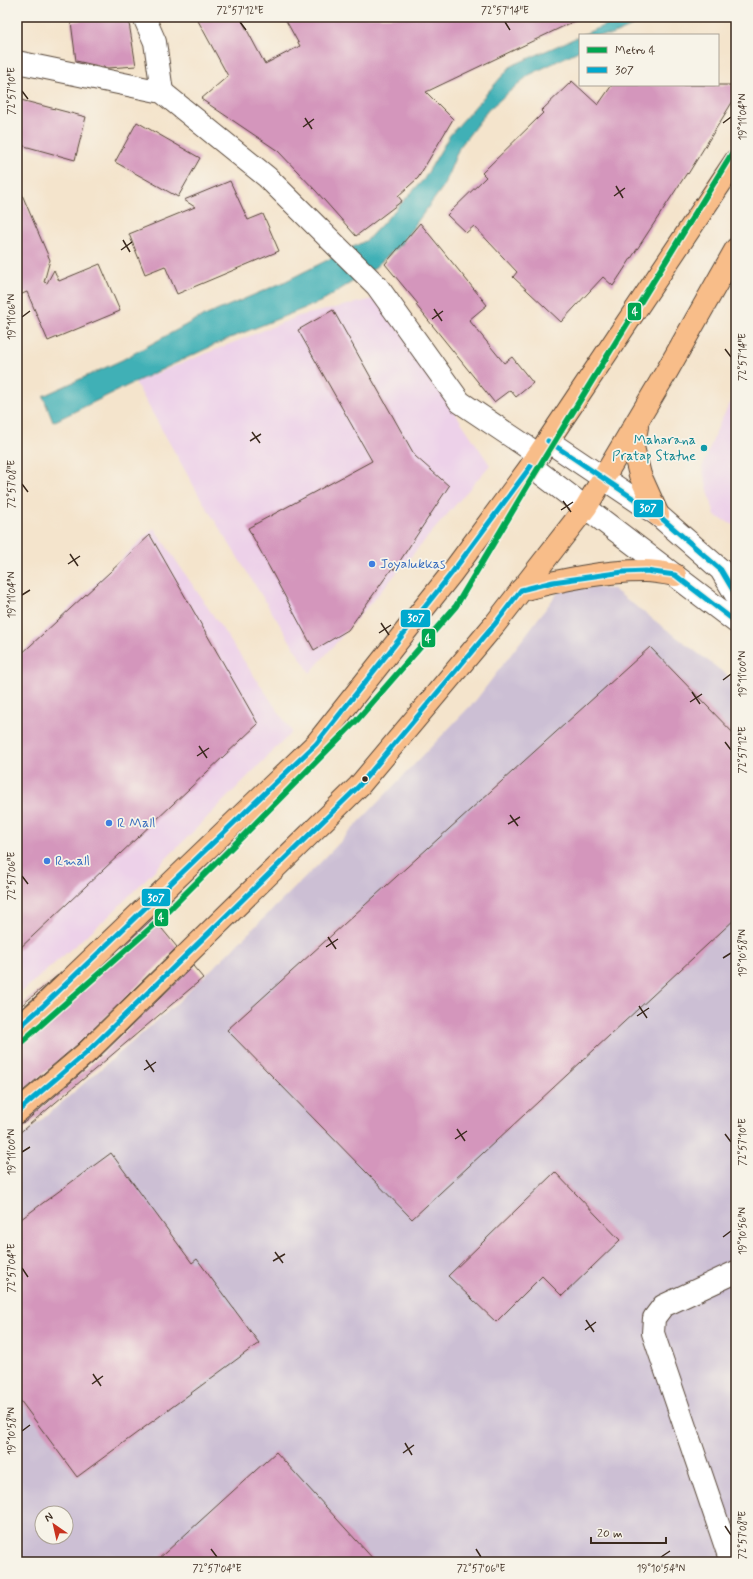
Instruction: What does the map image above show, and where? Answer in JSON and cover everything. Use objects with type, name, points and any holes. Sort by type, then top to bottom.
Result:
[{"type":"main road","points":[[17,1029],[316,744],[451,574],[539,454],[736,160]]},
{"type":"main road","points":[[17,1112],[86,1053],[359,786],[495,624],[586,507],[736,249]]},
{"type":"main road","points":[[639,418],[633,447],[640,475],[658,515]]},
{"type":"main road","points":[[521,590],[553,582],[623,572],[646,571],[675,575]]},
{"type":"street","points":[[144,17],[155,42],[162,92]]},
{"type":"street","points":[[17,62],[162,92],[267,177],[377,286],[460,402],[539,454],[604,478],[658,515],[728,568],[736,595]]},
{"type":"street","points":[[539,454],[586,507],[736,622]]},
{"type":"street","points":[[694,589],[728,568]]},
{"type":"street","points":[[731,1562],[652,1333],[654,1318],[663,1306],[736,1272]]},
{"type":"shaded area","points":[[378,298],[490,465],[310,673],[200,497],[135,382],[299,316]]},
{"type":"shaded area","points":[[736,393],[736,526],[715,516],[702,468],[720,422]]},
{"type":"shaded area","name":"R Mall","points":[[154,528],[292,732],[110,915],[17,996],[17,657]]},
{"type":"shaded area","points":[[563,586],[613,589],[736,682],[736,1562],[17,1562],[17,1141],[174,1006],[319,864],[476,700]]},
{"type":"water","points":[[624,17],[653,17],[614,34],[584,34]]},
{"type":"water","points":[[579,36],[579,50],[529,75],[488,110],[459,148],[443,187],[400,245],[373,269],[320,302],[225,340],[53,422],[43,396],[122,360],[195,320],[284,282],[367,240],[424,179],[450,135],[511,66]]},
{"type":"building","points":[[99,17],[128,17],[136,66],[108,68],[76,61],[71,22]]},
{"type":"building","points":[[196,17],[240,17],[265,64],[300,46],[284,17],[583,17],[426,92],[453,119],[418,178],[398,196],[402,201],[356,236],[278,151],[201,99],[228,76]]},
{"type":"building","points":[[572,81],[598,105],[611,86],[736,85],[736,96],[688,174],[687,173],[613,286],[603,277],[561,322],[513,277],[517,272],[474,226],[466,233],[447,215],[486,177],[482,173],[543,113],[541,111]]},
{"type":"building","points":[[17,99],[86,117],[75,160],[17,144]]},
{"type":"building","points":[[137,122],[200,158],[178,197],[115,162]]},
{"type":"building","points":[[230,181],[248,220],[263,214],[279,251],[177,294],[165,266],[145,274],[129,234],[195,207],[184,200]]},
{"type":"building","points":[[17,183],[50,260],[44,282],[47,283],[54,270],[59,281],[100,264],[120,311],[48,341],[27,292],[17,296]]},
{"type":"building","points":[[420,223],[487,305],[469,320],[504,363],[512,357],[533,383],[516,397],[510,390],[494,402],[385,264]]},
{"type":"building","points":[[333,310],[415,456],[449,486],[394,570],[393,567],[348,630],[314,650],[248,528],[372,461],[298,330]]},
{"type":"building","name":"R Mall","points":[[150,535],[258,724],[17,951],[17,658]]},
{"type":"building","points":[[650,647],[736,736],[736,918],[412,1219],[227,1030]]},
{"type":"building","points":[[153,918],[177,947],[78,1044],[17,1096],[17,1041],[25,1038],[51,1016]]},
{"type":"building","points":[[193,966],[203,978],[17,1135],[17,1124],[25,1122],[94,1062]]},
{"type":"building","points":[[58,975],[34,998],[17,1012],[17,1009]]},
{"type":"building","points":[[111,1153],[192,1263],[197,1259],[259,1343],[77,1477],[17,1396],[17,1222]]},
{"type":"building","points":[[555,1172],[620,1240],[562,1296],[542,1276],[496,1322],[448,1276]]},
{"type":"building","points":[[276,1452],[376,1562],[155,1562]]},
{"type":"metro line","name":"4","points":[[17,1046],[154,925],[247,832],[357,720],[456,606],[534,475],[736,147]]},
{"type":"transit line","name":"307","points":[[548,441],[658,515],[721,570],[734,592]]},
{"type":"transit line","name":"307","points":[[17,1029],[42,1007],[316,744],[451,574],[531,466]]},
{"type":"transit line","name":"307","points":[[17,1112],[86,1053],[359,786],[495,624],[521,590],[553,582],[623,572],[646,571],[675,575],[736,622]]},
{"type":"place","name":"Maharana Pratap Statue","points":[[704,448]]},
{"type":"place","name":"Joyalukkas","points":[[372,564]]},
{"type":"place","name":"R Mall","points":[[109,823]]},
{"type":"place","name":"Rmall","points":[[47,861]]}]
